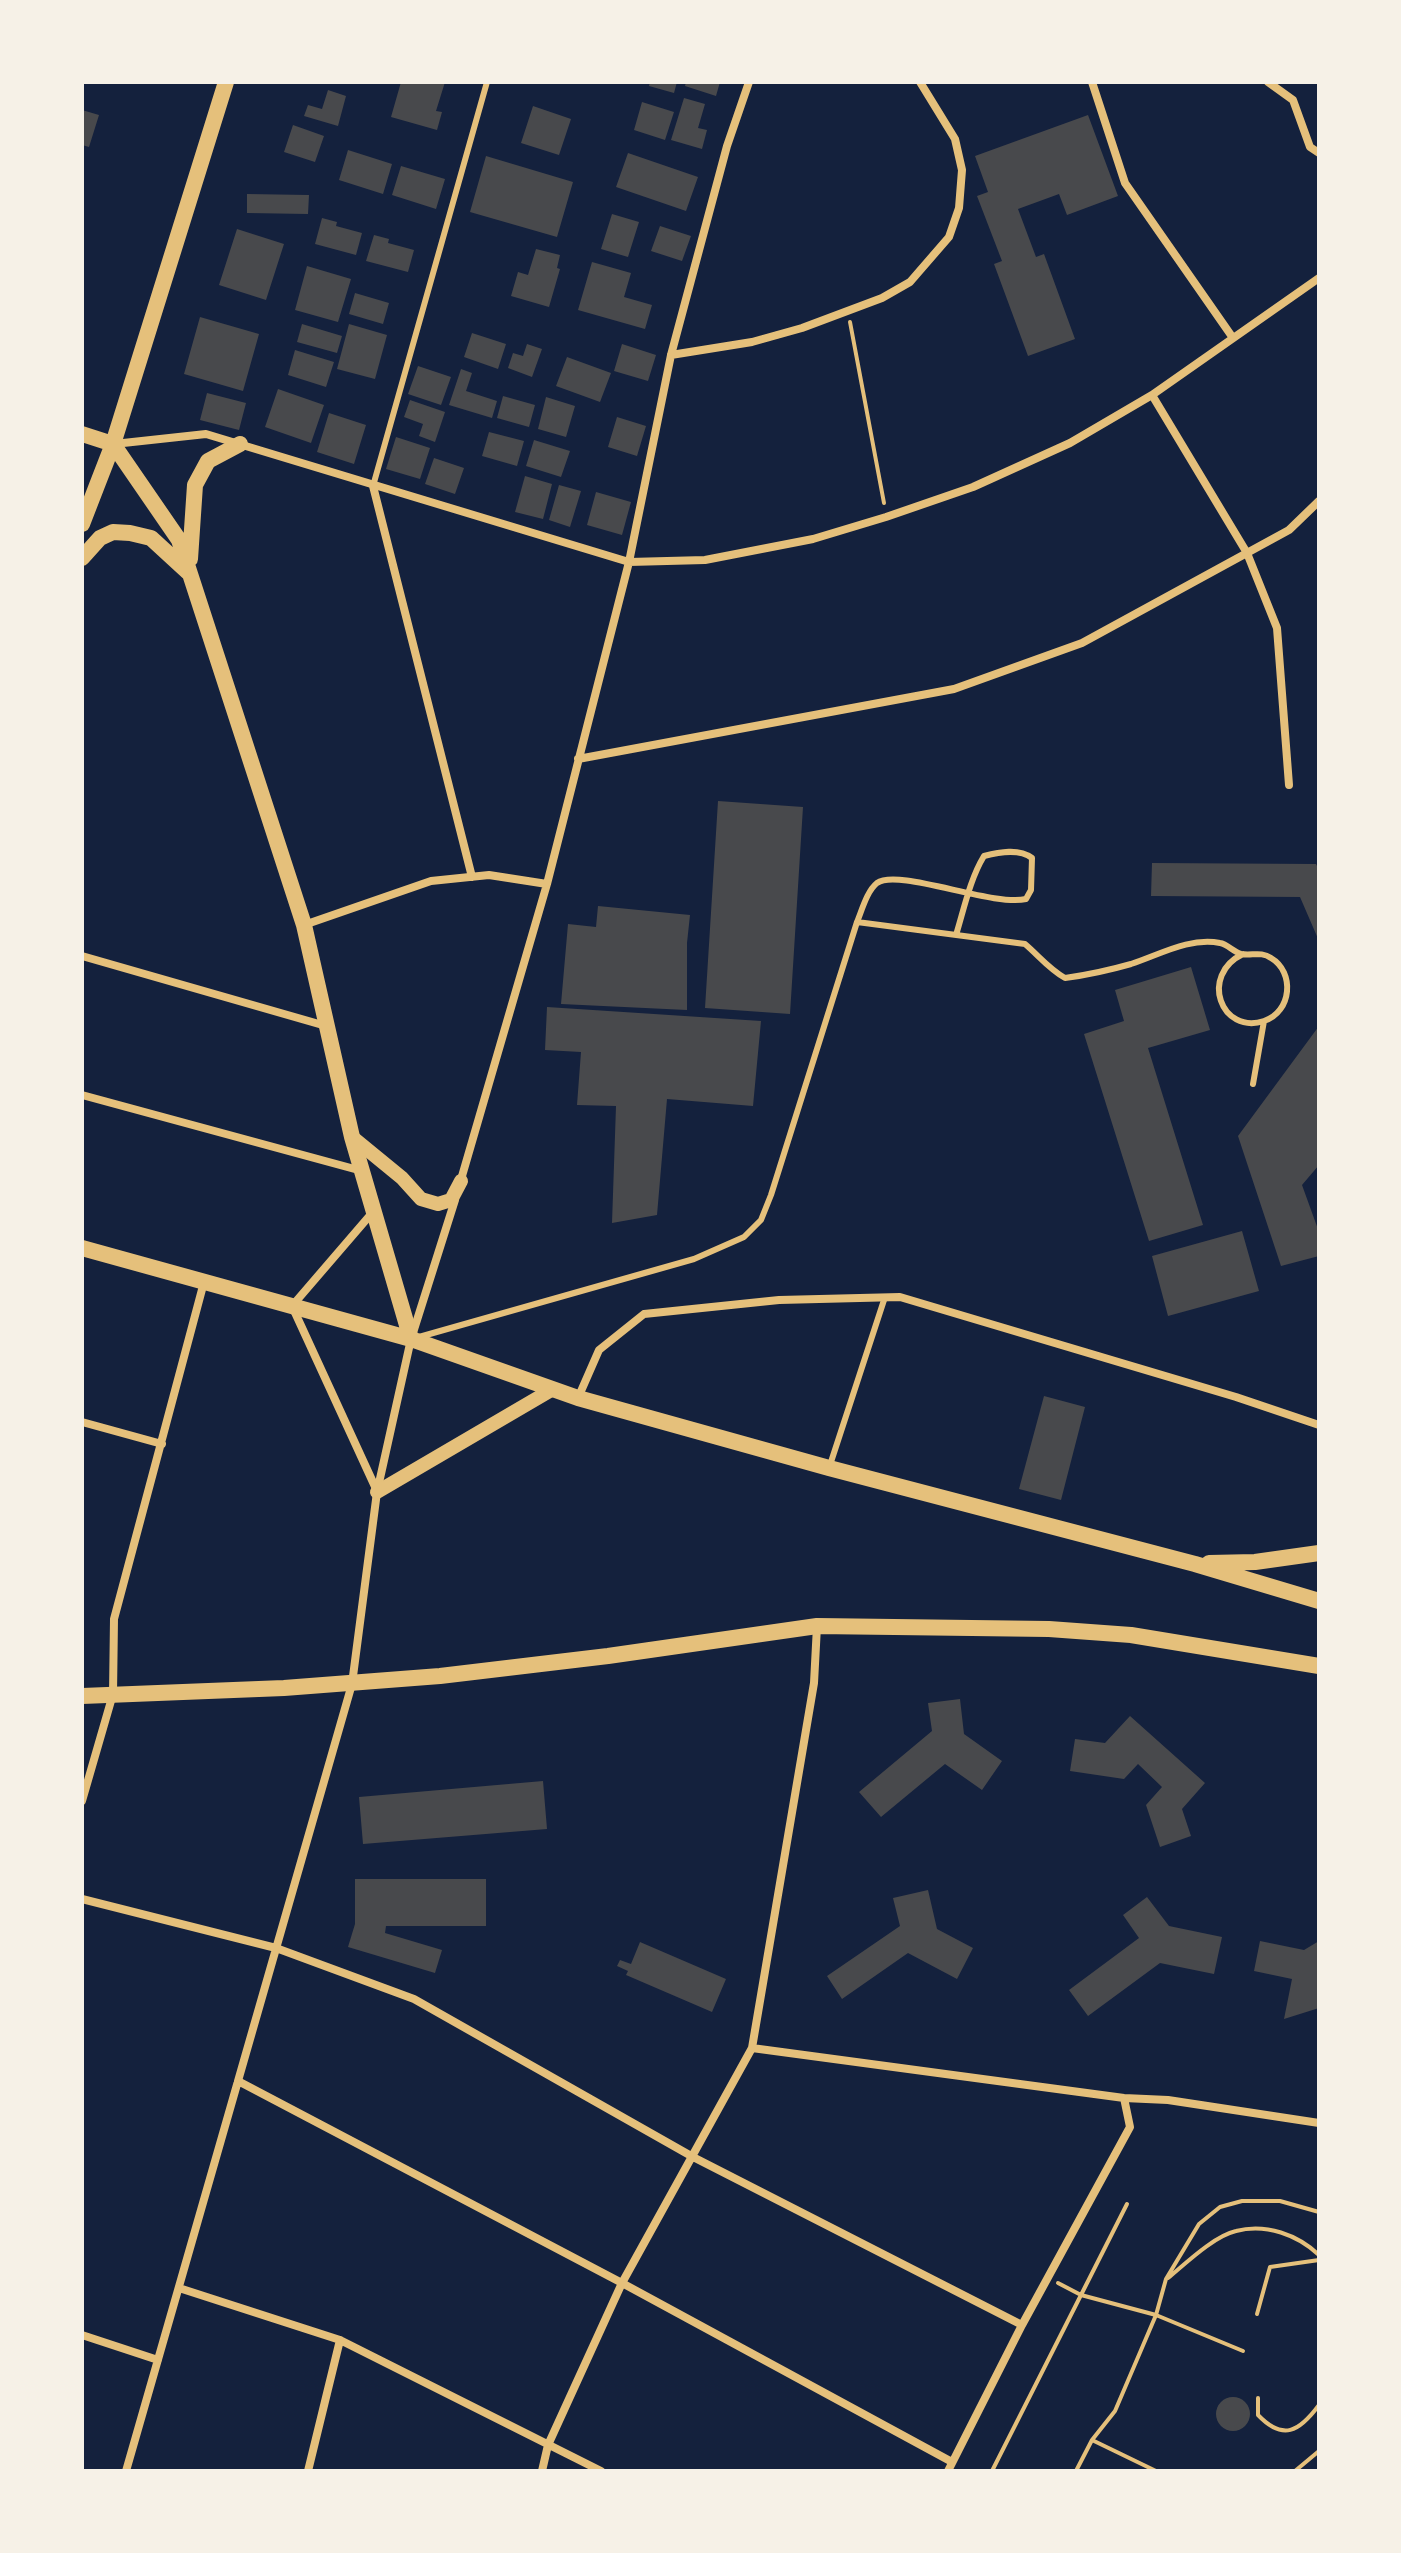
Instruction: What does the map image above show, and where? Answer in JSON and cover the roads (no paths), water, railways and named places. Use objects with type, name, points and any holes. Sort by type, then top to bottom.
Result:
[{"type":"main road","points":[[82,524],[113,444],[226,82]]},
{"type":"main road","points":[[82,434],[113,444],[179,540],[304,925],[352,1137],[411,1339]]},
{"type":"main road","points":[[189,573],[195,485],[208,461],[240,444]]},
{"type":"main road","points":[[82,558],[100,538],[113,532],[130,533],[151,538],[189,573]]},
{"type":"main road","points":[[82,1248],[411,1339],[578,1398],[1195,1564],[1319,1601]]},
{"type":"main road","points":[[1195,1564],[1255,1562],[1319,1553]]},
{"type":"main road","points":[[82,1696],[352,1684],[440,1676],[817,1626],[1049,1629],[1131,1635],[1319,1666]]},
{"type":"street","points":[[126,2471],[352,1684],[377,1492],[411,1339],[461,1181],[547,884],[629,562],[671,355],[727,146],[749,82]]},
{"type":"street","points":[[671,355],[752,342],[848,312],[910,282],[949,237],[959,208],[962,170],[955,139],[920,82]]},
{"type":"street","points":[[1092,82],[1125,183],[1233,338]]},
{"type":"street","points":[[1268,82],[1293,100],[1310,147],[1319,153]]},
{"type":"street","points":[[113,444],[206,434],[629,562],[705,560],[813,539],[886,517],[973,487],[1070,443],[1152,395],[1317,282]]},
{"type":"street","points":[[1152,395],[1247,553],[1277,628],[1289,785]]},
{"type":"street","points":[[373,486],[472,877]]},
{"type":"street","points":[[578,759],[954,689],[1082,643],[1289,530],[1319,501]]},
{"type":"street","points":[[304,925],[431,881],[489,875],[547,884]]},
{"type":"street","points":[[82,956],[327,1026]]},
{"type":"street","points":[[82,1095],[362,1171]]},
{"type":"street","points":[[352,1137],[402,1178],[421,1199],[438,1204],[451,1200],[461,1181]]},
{"type":"street","points":[[374,1211],[292,1306],[377,1492]]},
{"type":"street","points":[[82,1801],[113,1694],[114,1619],[204,1282]]},
{"type":"street","points":[[578,1398],[599,1350],[644,1314],[779,1300],[900,1297],[1236,1397],[1319,1425]]},
{"type":"street","points":[[377,1492],[553,1389]]},
{"type":"street","points":[[82,1422],[162,1444]]},
{"type":"street","points":[[542,2471],[548,2445],[622,2283],[752,2048],[814,1683],[817,1626]]},
{"type":"street","points":[[82,1899],[276,1948],[414,1999],[693,2157],[1022,2325]]},
{"type":"street","points":[[752,2048],[1124,2098],[1168,2100],[1319,2123]]},
{"type":"street","points":[[238,2081],[622,2283],[950,2467],[1022,2325],[1130,2127],[1124,2098]]},
{"type":"street","points":[[179,2288],[340,2340],[601,2471]]},
{"type":"street","points":[[82,2335],[158,2360]]},
{"type":"street","points":[[308,2471],[340,2340]]},
{"type":"lane","points":[[373,486],[487,82]]},
{"type":"lane","points":[[411,1339],[694,1259],[744,1237],[761,1220],[771,1195],[857,922],[867,897],[877,883],[891,878],[969,893],[1016,901],[1026,899],[1031,890],[1032,858],[1026,853],[999,852],[984,856],[969,893],[956,935]]},
{"type":"lane","points":[[857,922],[1025,944],[1051,970],[1065,978],[1131,964],[1189,943],[1221,943],[1243,954],[1263,954],[1279,964],[1288,982],[1286,1002],[1273,1017],[1264,1021],[1244,1021],[1235,1017],[1222,1003],[1218,983],[1221,974],[1226,965],[1243,954]]},
{"type":"lane","points":[[1253,1084],[1264,1021]]},
{"type":"lane","points":[[829,1468],[885,1297]]}]
